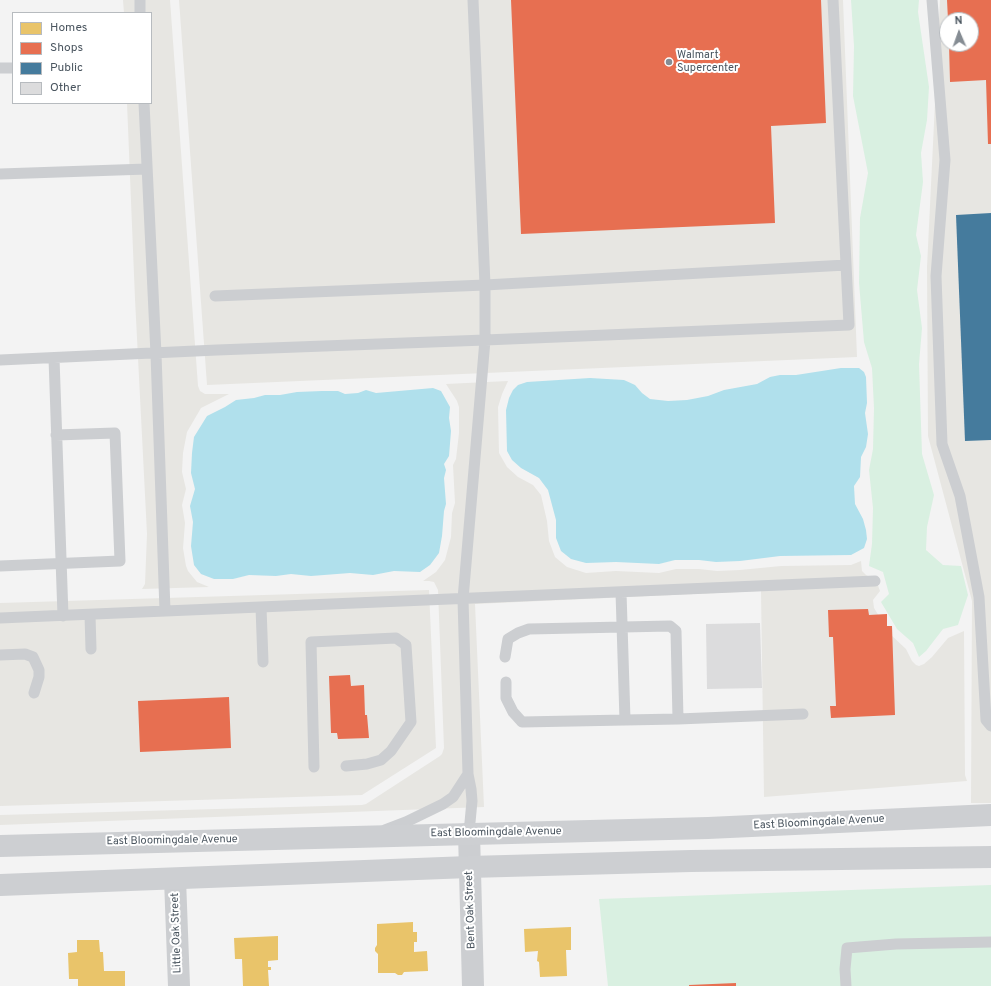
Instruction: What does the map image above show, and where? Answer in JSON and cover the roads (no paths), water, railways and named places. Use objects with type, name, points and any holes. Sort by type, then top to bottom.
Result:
[{"type":"main road","name":"East Bloomingdale Avenue","points":[[0,846],[708,828],[991,815]]},
{"type":"main road","points":[[0,885],[469,867],[699,861],[991,857]]},
{"type":"street","name":"Bent Oak Street","points":[[469,833],[473,986]]},
{"type":"street","name":"Little Oak Street","points":[[175,879],[179,986]]},
{"type":"lane","points":[[140,0],[140,12]]},
{"type":"lane","points":[[469,833],[472,801],[468,774],[463,599],[485,340],[485,284],[473,0]]},
{"type":"lane","points":[[0,360],[849,325],[833,0]]},
{"type":"lane","points":[[932,0],[945,160],[936,276],[942,444],[960,496],[979,597],[986,720],[991,726]]},
{"type":"lane","points":[[0,68],[12,68]]},
{"type":"lane","points":[[144,104],[156,354],[165,611]]},
{"type":"lane","points":[[0,174],[147,168]]},
{"type":"lane","points":[[215,296],[485,284],[846,265]]},
{"type":"lane","points":[[54,358],[63,616]]},
{"type":"lane","points":[[0,566],[120,561],[115,434],[56,435]]},
{"type":"lane","points":[[0,618],[875,581]]},
{"type":"lane","points":[[620,592],[625,720]]},
{"type":"lane","points":[[261,607],[263,662]]},
{"type":"lane","points":[[90,615],[91,649]]},
{"type":"lane","points":[[505,657],[508,639],[529,629],[670,626],[676,631],[678,719]]},
{"type":"lane","points":[[314,767],[311,642],[396,638],[406,645],[411,722],[391,751],[381,760],[367,764],[346,766]]},
{"type":"lane","points":[[0,655],[25,654],[32,657],[39,670],[39,677],[34,693]]},
{"type":"lane","points":[[506,682],[506,698],[513,712],[522,722],[678,719],[803,714]]},
{"type":"lane","points":[[370,836],[406,822],[443,804],[453,796],[468,774]]},
{"type":"lane","points":[[846,986],[845,969],[847,948],[896,944],[991,942]]},
{"type":"water","points":[[841,368],[859,368],[864,372],[866,377],[867,403],[865,413],[868,434],[866,447],[861,457],[860,477],[854,486],[855,504],[863,519],[867,539],[864,548],[851,555],[780,556],[740,561],[716,562],[675,560],[659,564],[616,562],[586,563],[571,559],[561,551],[556,538],[556,520],[548,490],[539,478],[521,468],[512,460],[507,451],[506,410],[509,398],[513,390],[518,385],[527,382],[590,378],[624,380],[635,385],[650,399],[668,401],[687,400],[708,396],[724,390],[757,384],[770,377],[780,375],[796,375]]},
{"type":"water","points":[[433,388],[441,391],[450,407],[449,418],[451,431],[449,456],[444,464],[446,470],[444,478],[446,504],[442,536],[439,553],[430,565],[420,572],[394,571],[373,575],[350,573],[311,576],[291,574],[276,576],[249,575],[233,579],[214,579],[201,574],[194,565],[191,546],[193,522],[190,506],[195,489],[191,473],[192,453],[194,437],[207,416],[236,400],[265,395],[322,391],[338,391],[345,394],[358,393],[366,390],[376,393]]},
{"type":"place","name":"Walmart Supercenter","points":[[669,62]]}]
